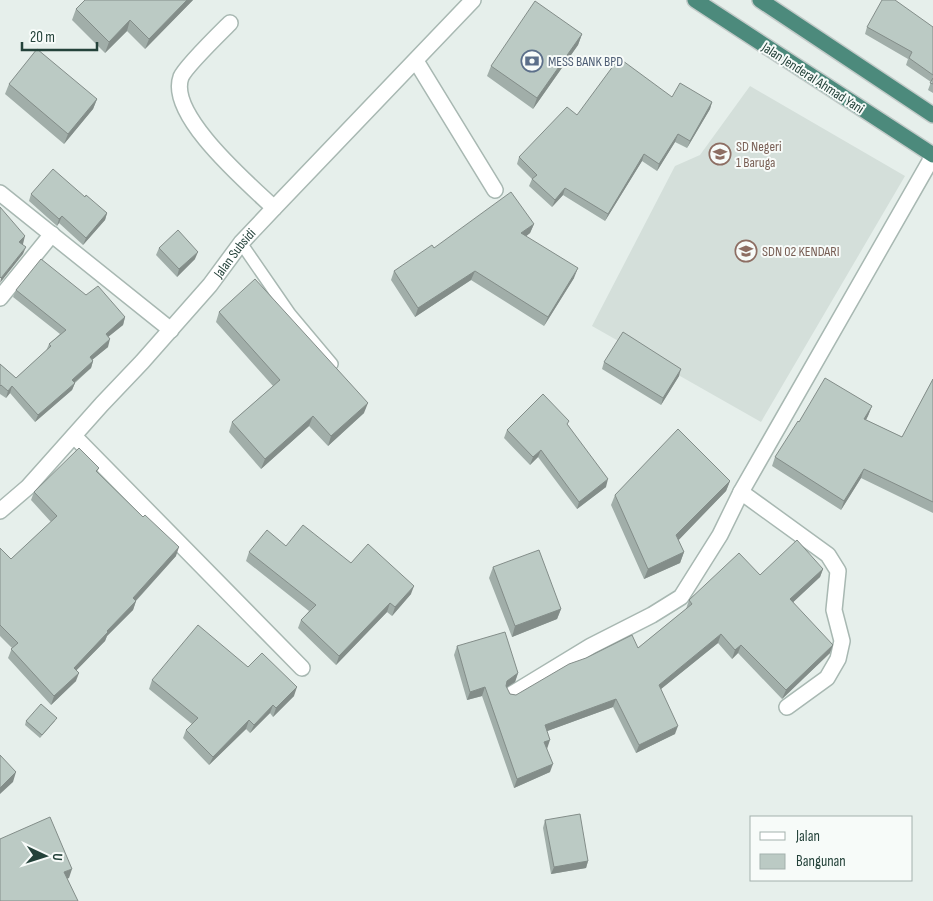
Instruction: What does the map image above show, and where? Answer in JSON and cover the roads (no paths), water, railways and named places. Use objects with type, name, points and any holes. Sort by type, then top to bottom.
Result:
[{"type":"highway","name":"Jalan Jenderal Ahmad Yani","points":[[695,0],[933,155]]},
{"type":"highway","points":[[760,0],[933,115]]},
{"type":"street","name":"Jalan Subsidi","points":[[0,511],[28,487],[171,330],[210,285],[241,244],[274,208],[473,0]]},
{"type":"street","points":[[230,23],[181,77],[180,94],[188,114],[199,132],[274,208]]},
{"type":"street","points":[[416,60],[495,190]]},
{"type":"street","points":[[512,694],[591,646],[652,615],[681,597],[720,535],[741,492],[933,155]]},
{"type":"street","points":[[0,193],[171,330]]},
{"type":"street","points":[[0,298],[52,234]]},
{"type":"street","points":[[74,436],[302,668]]},
{"type":"street","points":[[741,492],[828,555],[838,571],[834,610],[842,641],[838,659],[827,678],[787,708]]},
{"type":"lane","points":[[241,244],[290,314],[342,376]]},
{"type":"place","name":"MESS BANK BPD","points":[[532,61]]},
{"type":"place","name":"SD Negeri 1 Baruga","points":[[720,154]]},
{"type":"place","name":"SDN 02 KENDARI","points":[[746,251]]}]
